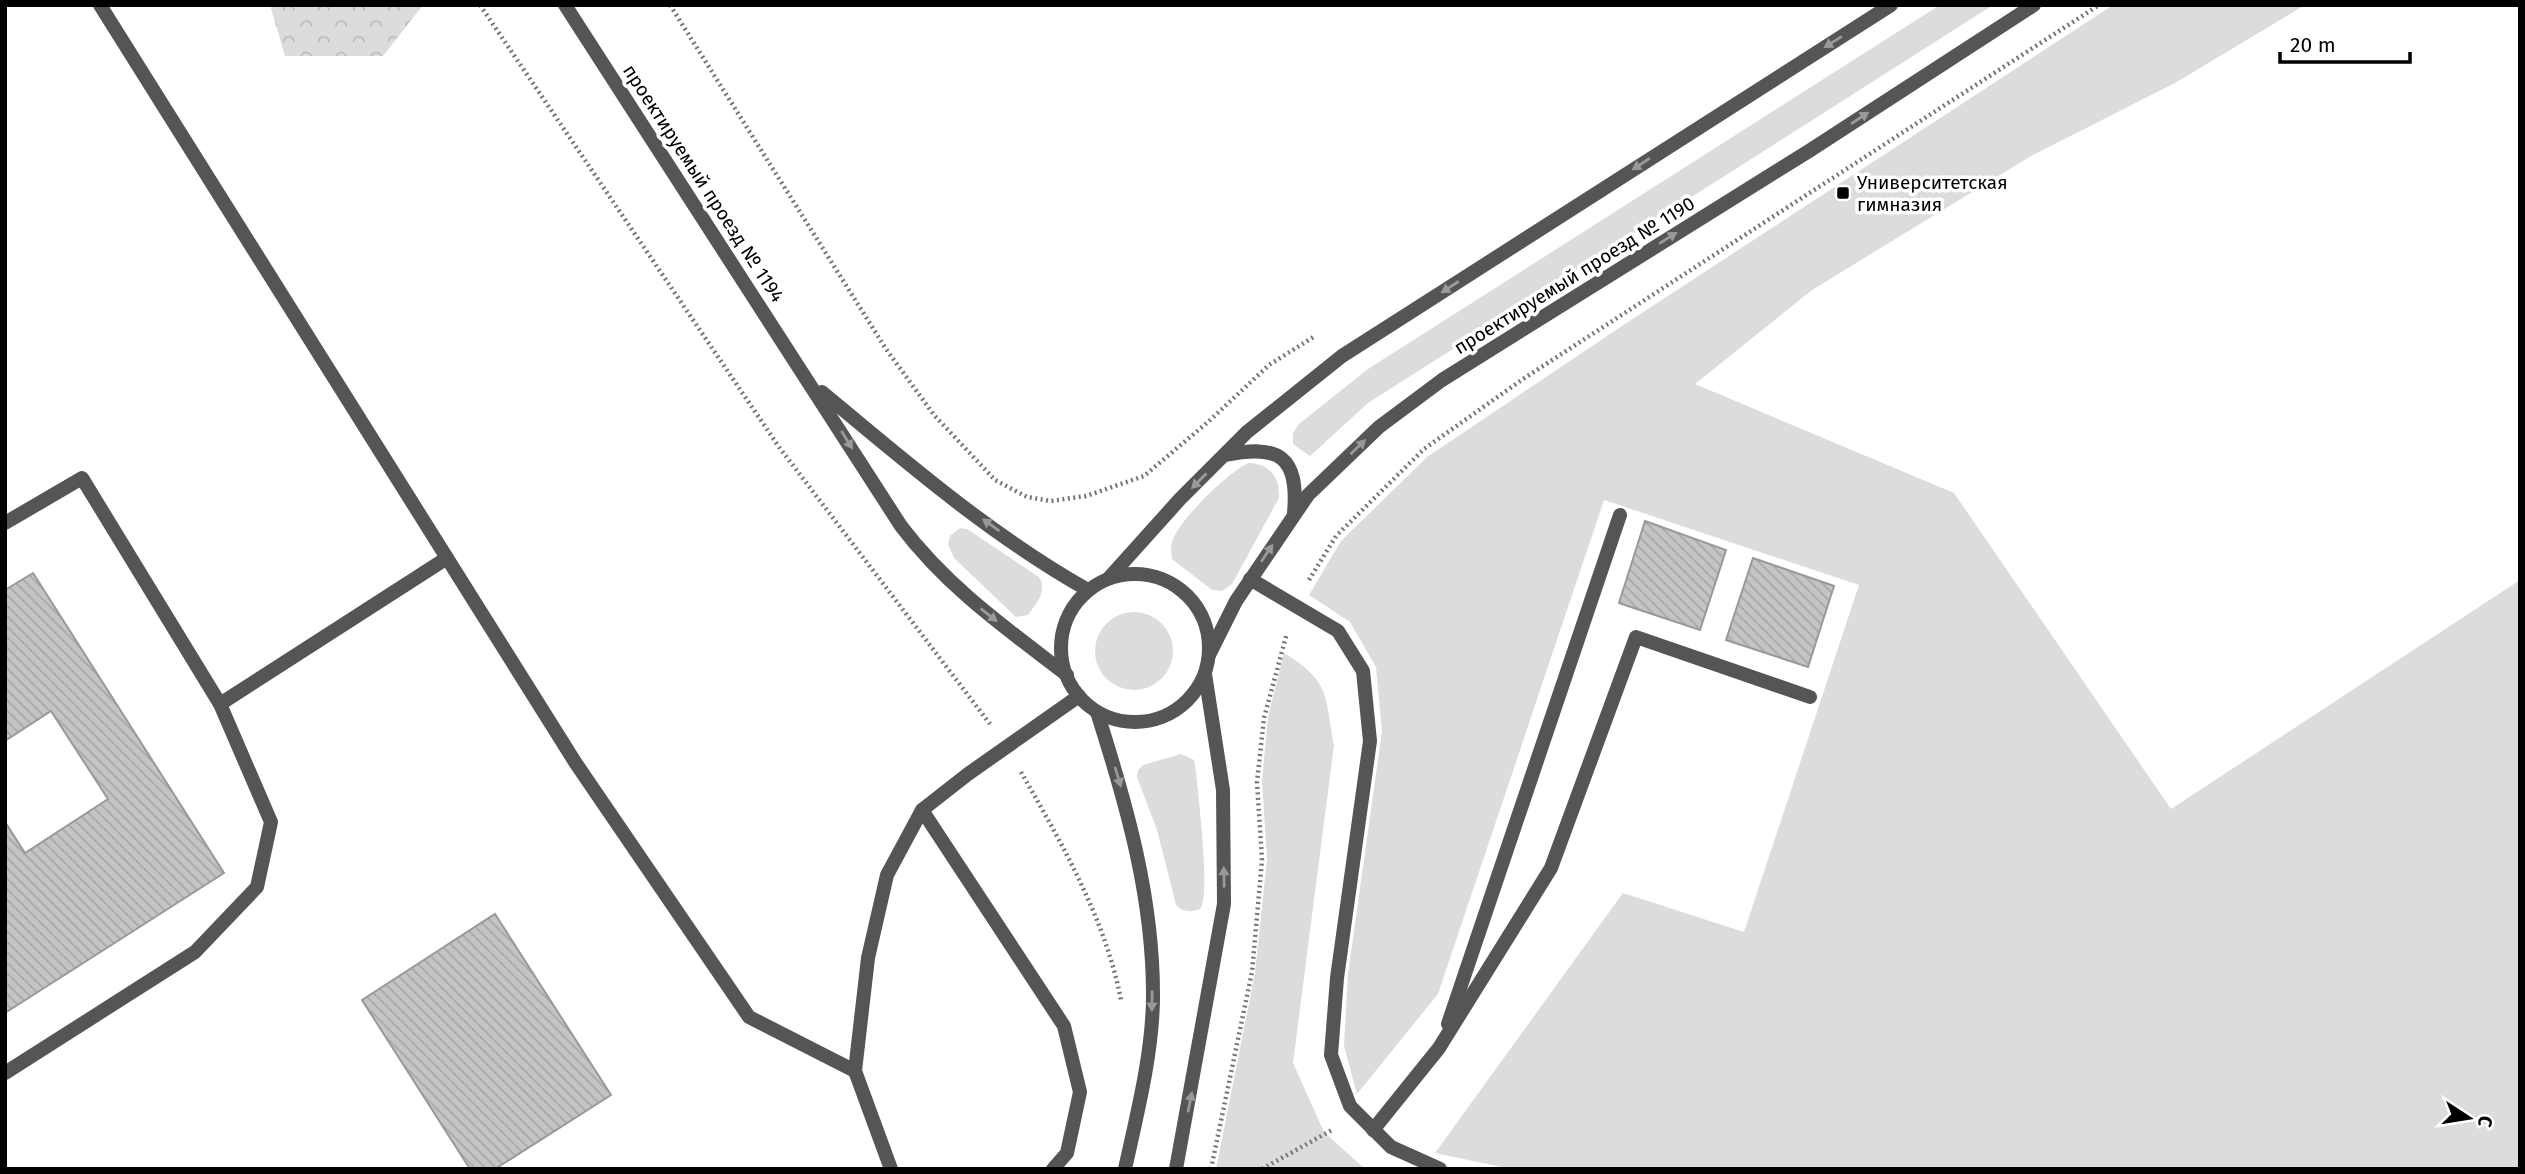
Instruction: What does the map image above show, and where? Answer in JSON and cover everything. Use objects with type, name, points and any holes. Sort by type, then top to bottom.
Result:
[{"type":"street","points":[[100,5],[575,762],[749,1017],[855,1070]]},
{"type":"street","name":"проектируемый проезд № 1194","points":[[565,5],[901,526],[925,557],[971,602],[1067,675]]},
{"type":"street","points":[[1109,578],[1134,573],[1159,578],[1181,589],[1198,607],[1207,630],[1209,655],[1205,674],[1195,692],[1179,708],[1160,718],[1138,722],[1117,720],[1097,712],[1079,696],[1067,675],[1061,652],[1064,629],[1073,608],[1088,590],[1109,578],[1180,499],[1247,432],[1342,356],[1891,5]]},
{"type":"street","name":"проектируемый проезд № 1190","points":[[1209,655],[1250,579],[1308,495],[1379,427],[1442,380],[2035,5]]},
{"type":"street","name":"проектируемый проезд № 1194","points":[[810,382],[919,474],[1054,570],[1088,590]]},
{"type":"street","points":[[1225,455],[1253,449],[1275,453],[1291,467],[1296,490],[1294,515]]},
{"type":"street","points":[[5,523],[82,478],[220,704],[271,822],[257,887],[195,952],[5,1073]]},
{"type":"street","points":[[1439,1048],[1620,515]]},
{"type":"street","points":[[220,704],[447,558]]},
{"type":"street","points":[[1250,579],[1338,631],[1363,671],[1370,741],[1336,978],[1331,1055],[1350,1105],[1391,1147],[1440,1169]]},
{"type":"street","points":[[1374,1130],[1439,1048],[1551,869],[1636,636],[1810,697]]},
{"type":"street","points":[[1176,1169],[1224,904],[1223,790],[1205,674]]},
{"type":"street","points":[[891,1169],[855,1070],[868,958],[887,875],[922,810],[1079,696]]},
{"type":"street","points":[[1097,712],[1129,814],[1147,905],[1153,1001],[1141,1096],[1125,1169]]},
{"type":"street","points":[[922,810],[1064,1026],[1080,1092],[1067,1153],[1054,1169]]},
{"type":"path","points":[[480,5],[779,447]]},
{"type":"path","points":[[670,5],[886,349],[926,404],[966,452],[995,480],[1027,497],[1051,501],[1086,496],[1144,476],[1208,422],[1269,365],[1327,328]]},
{"type":"path","points":[[1211,1169],[1252,972],[1262,860],[1258,782],[1265,718],[1280,650],[1307,583],[1336,536],[1424,449],[1523,379],[2099,5]]},
{"type":"path","points":[[1262,1169],[1332,1130]]},
{"type":"green space","points":[[270,5],[423,5],[383,56],[285,56]]},
{"type":"green space","points":[[1940,5],[1993,5],[1368,403],[1310,456],[1293,444],[1293,433],[1299,424],[1368,369]]},
{"type":"green space","points":[[2113,5],[2305,5],[2175,83],[2031,156],[1812,290],[1695,384],[1954,493],[2171,809],[2520,580],[2520,1169],[1511,1169],[1435,1153],[1623,893],[1744,932],[1859,585],[1604,500],[1438,994],[1357,1094],[1344,1046],[1348,974],[1382,731],[1376,667],[1350,622],[1309,595],[1341,541],[1427,457],[1625,324]]},
{"type":"green space","points":[[1249,463],[1263,466],[1272,473],[1278,484],[1279,498],[1232,584],[1222,591],[1212,590],[1172,559],[1172,543],[1186,518],[1207,495]]},
{"type":"green space","points":[[960,528],[967,529],[1039,577],[1042,592],[1028,615],[1016,617],[954,558],[948,544],[950,536]]},
{"type":"green space","points":[[1134,612],[1149,615],[1162,623],[1170,636],[1173,651],[1170,666],[1162,679],[1149,687],[1134,690],[1119,687],[1106,679],[1098,666],[1095,651],[1098,636],[1106,623],[1119,615]]},
{"type":"green space","points":[[1284,653],[1318,681],[1329,713],[1334,745],[1293,1063],[1324,1132],[1365,1169],[1216,1169],[1255,973],[1267,859],[1262,781],[1268,717]]},
{"type":"green space","points":[[1181,754],[1194,760],[1203,844],[1203,900],[1200,909],[1190,911],[1184,911],[1176,905],[1157,830],[1137,777],[1138,770],[1143,765]]},
{"type":"building","points":[[1645,521],[1726,550],[1700,630],[1619,603]]},
{"type":"building","points":[[1753,558],[1834,586],[1808,667],[1726,640]]},
{"type":"building","points":[[33,573],[224,873],[5,1013],[5,822],[25,853],[108,799],[51,711],[5,741],[5,590]]},
{"type":"building","points":[[495,914],[611,1095],[495,1169],[470,1169],[362,1000]]},
{"type":"place","name":"Университетская гимназия","points":[[1843,193]]}]
